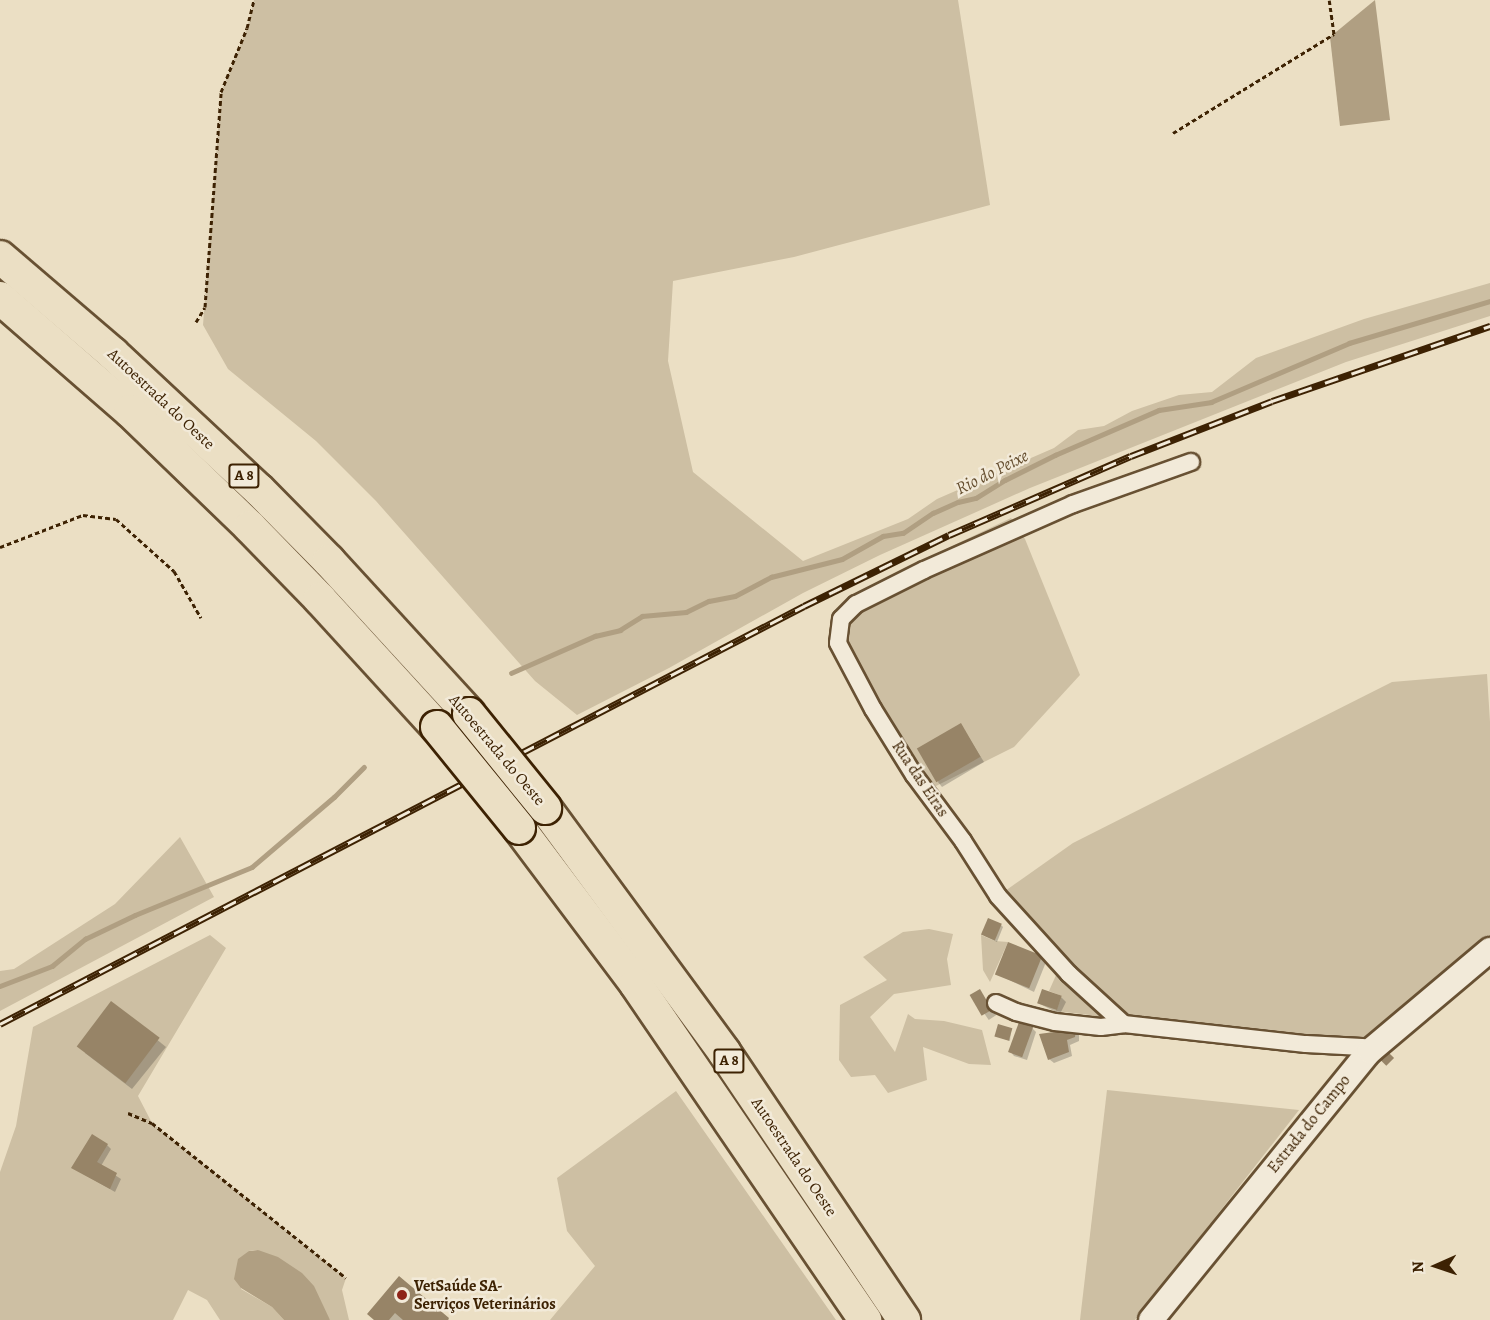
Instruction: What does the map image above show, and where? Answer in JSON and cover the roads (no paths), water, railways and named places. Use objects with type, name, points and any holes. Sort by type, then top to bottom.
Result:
[{"type":"highway","name":"Autoestrada do Oeste","points":[[0,257],[112,353],[251,483],[329,561],[469,714],[545,808],[724,1052],[904,1320]]},
{"type":"highway","name":"Autoestrada do Oeste","points":[[0,298],[130,411],[250,526],[437,727],[519,828],[636,984],[865,1320]]},
{"type":"street","name":"Rua das Eiras","points":[[1124,1024],[1069,974],[998,896],[963,841],[914,775],[873,709],[838,643],[841,619],[856,604],[924,570],[1073,504],[1191,462]]},
{"type":"street","name":"Estrada do Campo","points":[[1151,1320],[1370,1051],[1490,950]]},
{"type":"street","points":[[996,1003],[1016,1012],[1055,1022],[1101,1027],[1124,1024],[1306,1044],[1362,1047],[1370,1051]]},
{"type":"waterway","name":"Rio do Peixe","points":[[511,673],[595,636],[620,630],[642,616],[686,612],[709,601],[735,596],[771,577],[842,559],[883,536],[903,533],[933,513],[958,502],[976,498],[1005,480],[1055,455],[1159,410],[1211,402],[1349,343],[1490,301]]},
{"type":"waterway","points":[[0,986],[52,966],[85,939],[135,915],[252,867],[334,797],[364,767]]},
{"type":"railway","points":[[0,1024],[804,606],[949,535],[1131,456],[1272,401],[1490,326]]},
{"type":"place","name":"VetSaúde SA- Serviços Veterinários","points":[[402,1295]]}]
